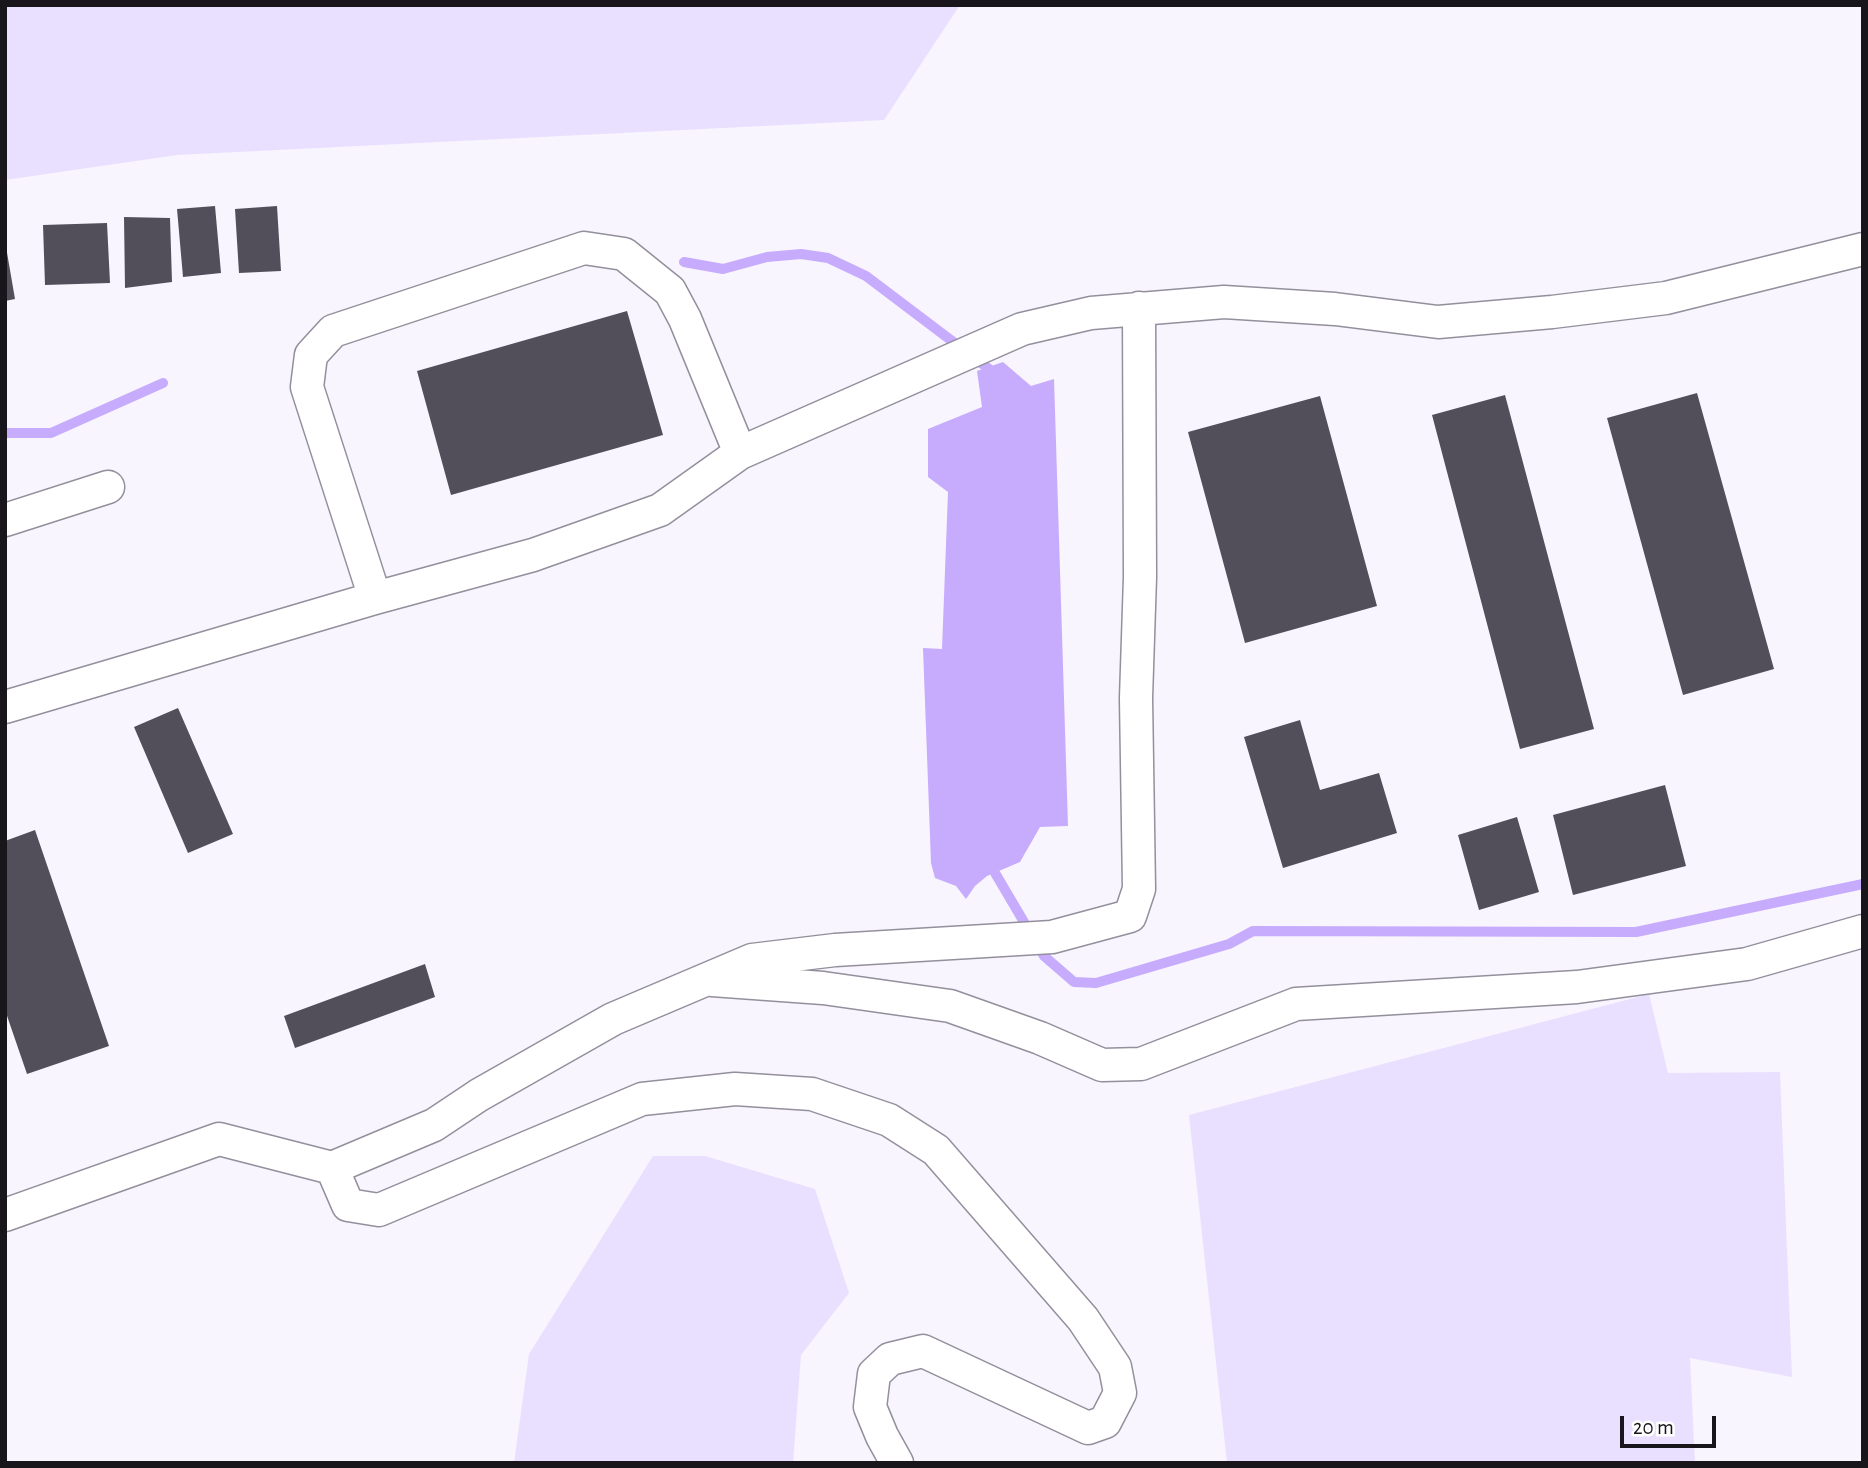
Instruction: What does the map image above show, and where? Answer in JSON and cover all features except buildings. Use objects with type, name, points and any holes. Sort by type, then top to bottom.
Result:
[{"type":"street","points":[[374,598],[307,387],[311,355],[333,331],[584,248],[624,254],[670,291],[685,319],[740,453]]},
{"type":"street","points":[[5,707],[374,598],[533,555],[660,510],[740,453],[1022,329],[1091,313],[1223,302],[1335,309],[1438,322],[1552,312],[1666,299],[1863,249]]},
{"type":"street","points":[[5,1215],[219,1139],[331,1168],[434,1125],[613,1019],[701,979],[752,960],[835,950],[1037,939],[1130,916],[1139,889],[1136,698],[1140,563],[1139,308]]},
{"type":"street","points":[[5,520],[108,487]]},
{"type":"street","points":[[701,979],[823,988],[950,1006],[1040,1038],[1102,1065],[1141,1064],[1296,1004],[1604,983],[1747,964],[1863,931]]},
{"type":"street","points":[[331,1168],[348,1205],[379,1210],[642,1099],[735,1089],[812,1094],[889,1120],[936,1150],[1083,1319],[1115,1367],[1121,1393],[1105,1422],[1088,1428],[923,1351],[890,1359],[874,1374],[870,1407],[897,1463]]},
{"type":"shaded area","points":[[5,5],[960,5],[884,120],[177,155],[5,180]]},
{"type":"shaded area","points":[[1003,362],[1031,386],[1054,379],[1068,826],[1040,827],[1020,862],[987,876],[975,886],[966,899],[956,886],[935,878],[931,863],[923,648],[942,649],[948,492],[928,477],[928,429],[982,407],[977,371]]},
{"type":"shaded area","points":[[1649,994],[1668,1073],[1780,1072],[1792,1377],[1690,1358],[1695,1463],[1227,1463],[1189,1115]]},
{"type":"shaded area","points":[[653,1156],[705,1156],[815,1189],[849,1293],[801,1355],[793,1463],[514,1463],[529,1354]]},
{"type":"waterway","points":[[684,262],[723,269],[767,257],[801,254],[828,258],[866,276],[997,375]]},
{"type":"waterway","points":[[5,433],[51,433],[163,383]]},
{"type":"waterway","points":[[988,861],[1044,956],[1074,982],[1096,983],[1229,944],[1253,931],[1636,932],[1863,884]]}]
